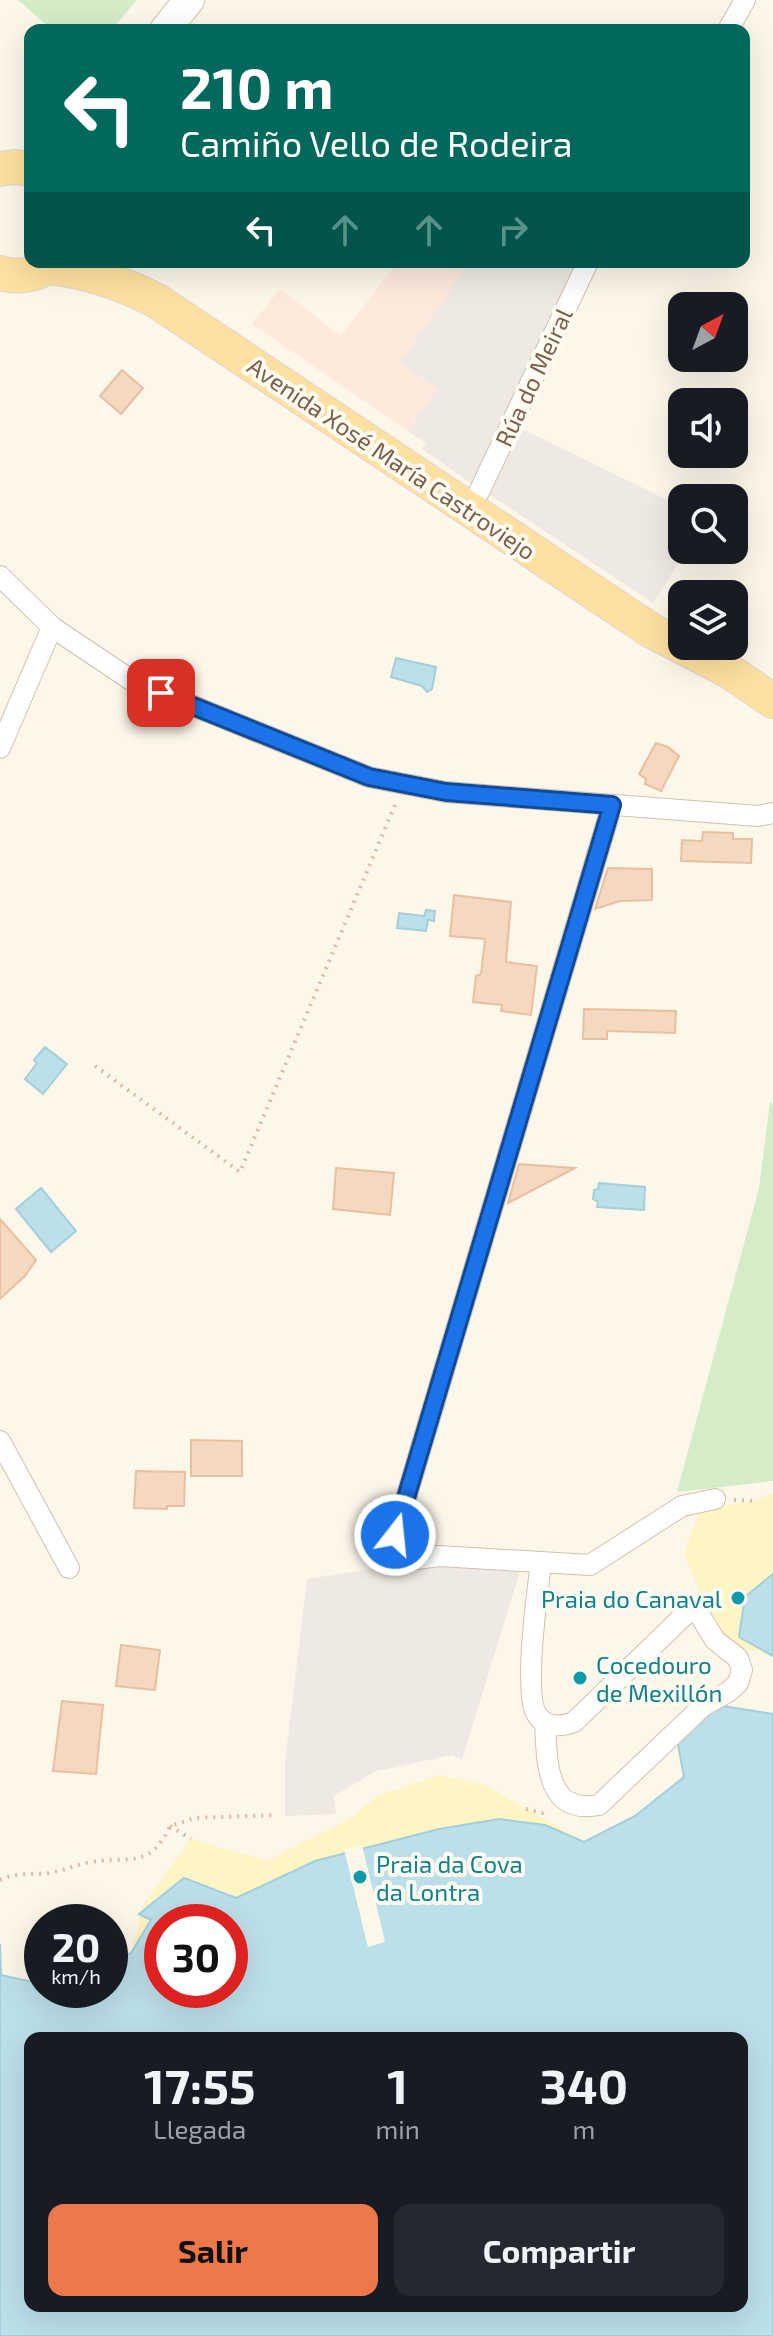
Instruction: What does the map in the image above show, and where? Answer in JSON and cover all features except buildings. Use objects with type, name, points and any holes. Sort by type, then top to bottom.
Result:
[{"type":"main road","points":[[170,24],[189,0]]},
{"type":"main road","points":[[0,273],[30,275],[43,268]]},
{"type":"main road","name":"Avenida Xosé María Castroviejo","points":[[67,268],[123,284],[157,301],[236,354],[325,402],[536,542],[559,545],[668,620]]},
{"type":"main road","name":"Avenida Xosé María Castroviejo","points":[[134,268],[354,422],[441,472],[473,500],[652,631],[729,671]]},
{"type":"main road","name":"Avenida Xosé María Castroviejo","points":[[715,660],[773,701]]},
{"type":"street","points":[[731,24],[745,0]]},
{"type":"street","name":"Rúa do Meiral","points":[[473,500],[585,268]]},
{"type":"street","points":[[0,576],[52,627],[134,682],[369,777],[446,792],[758,816],[773,813]]},
{"type":"street","points":[[0,748],[52,627]]},
{"type":"street","points":[[612,805],[395,1535],[402,1551],[416,1559],[439,1556],[590,1565],[682,1506],[715,1499]]},
{"type":"street","points":[[0,1441],[69,1568]]},
{"type":"street","points":[[541,1564],[532,1623],[532,1685],[535,1712],[545,1722],[560,1727],[574,1722],[694,1606],[715,1640],[738,1658],[742,1670],[738,1683],[703,1706],[599,1805],[582,1808],[562,1799],[547,1766],[545,1722]]},
{"type":"path","points":[[95,1066],[240,1172],[403,784]]},
{"type":"path","points":[[0,1880],[12,1874],[62,1871],[84,1863],[139,1859],[161,1846],[170,1826],[195,1818],[275,1815]]},
{"type":"path","points":[[170,1826],[191,1839]]},
{"type":"shaded area","points":[[465,268],[400,363],[437,389],[408,431],[252,324],[280,289],[341,336],[392,269]]},
{"type":"shaded area","points":[[465,268],[573,268],[472,484],[422,449],[426,443],[408,431],[437,389],[400,363]]},
{"type":"shaded area","points":[[518,427],[668,500],[668,564],[678,564],[653,603],[490,495]]},
{"type":"shaded area","points":[[386,1559],[521,1568],[462,1760],[452,1755],[376,1771],[334,1796],[336,1814],[285,1816],[285,1762],[307,1579],[376,1568]]},
{"type":"green space","points":[[18,0],[137,0],[116,24],[45,24]]},
{"type":"green space","points":[[770,1102],[773,1104],[773,1481],[677,1492],[759,1188]]},
{"type":"sand","name":"Praia do Canaval","points":[[773,1493],[773,1648],[770,1655],[721,1642],[684,1554],[700,1509],[756,1501]]},
{"type":"sand","name":"Praia da Cova da Lontra","points":[[440,1775],[485,1785],[584,1842],[248,1918],[248,1904],[144,1904],[144,1940],[131,1953],[144,1903],[191,1839],[267,1861],[352,1818],[377,1796]]},
{"type":"water","points":[[396,658],[436,667],[432,689],[427,692],[422,686],[391,677]]},
{"type":"water","points":[[426,910],[435,911],[434,921],[428,920],[426,931],[397,928],[399,913],[424,916]]},
{"type":"water","points":[[45,1047],[67,1064],[43,1094],[25,1079],[37,1063],[34,1060]]},
{"type":"water","points":[[599,1183],[645,1187],[644,1210],[597,1207],[598,1202],[593,1199]]},
{"type":"water","points":[[41,1188],[76,1231],[51,1252],[16,1209]]},
{"type":"water","points":[[773,1574],[773,1656],[739,1637],[745,1597]]},
{"type":"water","points":[[722,1706],[773,1714],[773,2336],[0,2336],[0,1944],[1,1975],[24,1980],[24,2008],[128,2008],[128,1954],[144,1932],[144,2008],[248,2008],[248,1904],[152,1904],[184,1878],[236,1898],[315,1861],[439,1829],[499,1819],[545,1825],[584,1842],[635,1816],[684,1777],[676,1734]]},
{"type":"pier","points":[[362,1845],[385,1942],[368,1947],[344,1849]]},
{"type":"place","name":"Praia do Canaval","points":[[738,1598]]},
{"type":"place","name":"Cocedouro de Mexillón","points":[[580,1678]]},
{"type":"place","name":"Praia da Cova da Lontra","points":[[360,1877]]},
{"type":"route","points":[[161,693],[369,777],[446,792],[612,805],[395,1535]]}]
